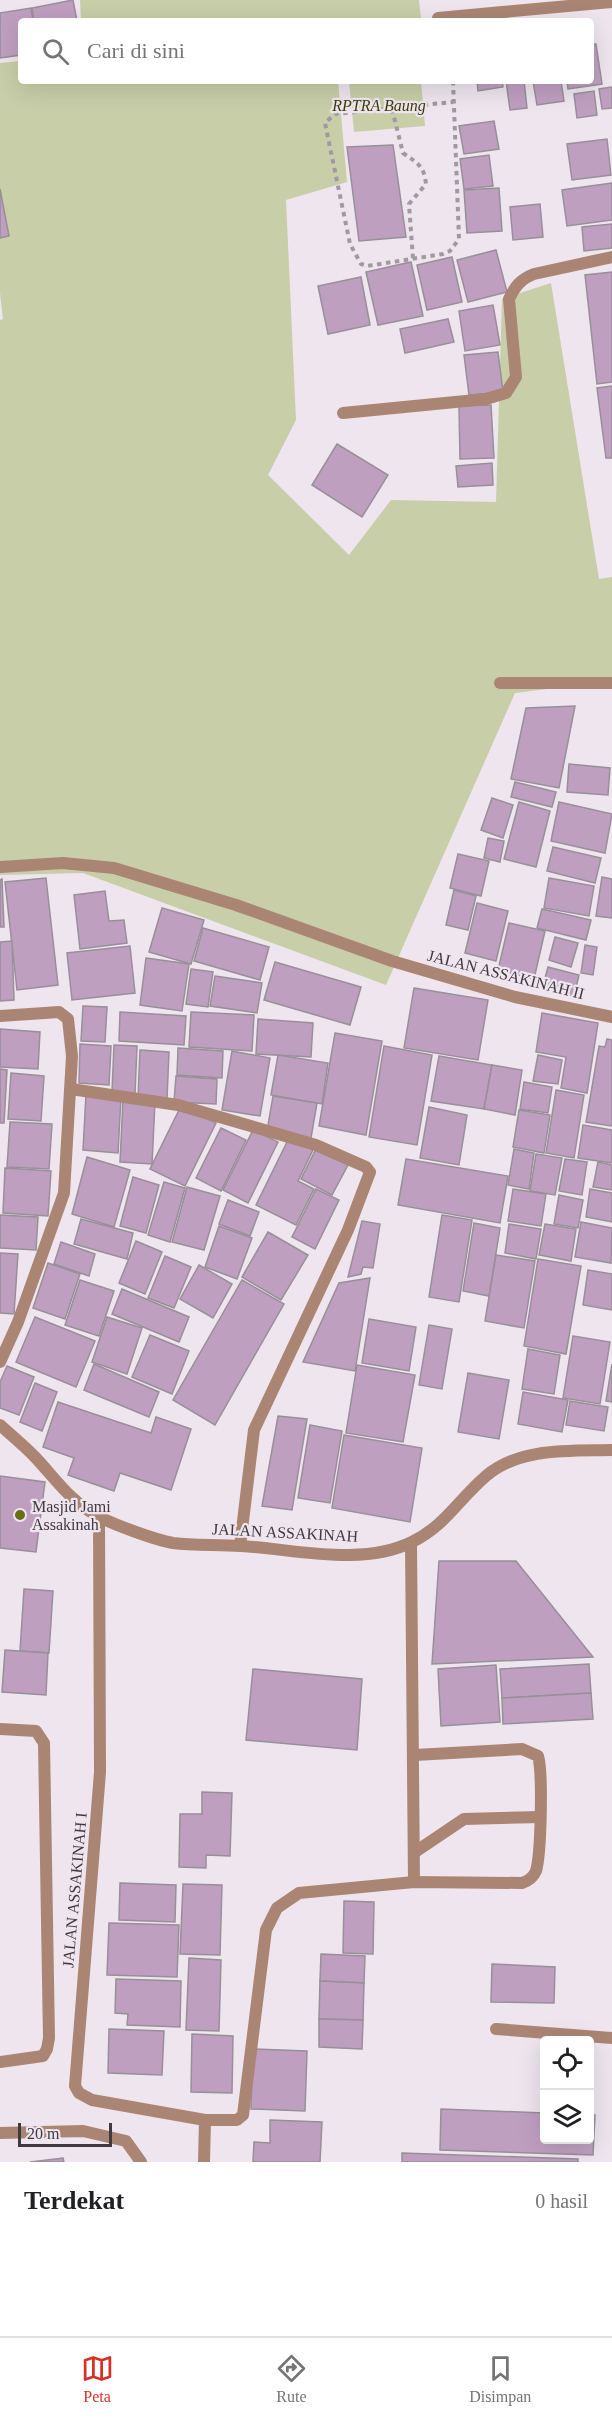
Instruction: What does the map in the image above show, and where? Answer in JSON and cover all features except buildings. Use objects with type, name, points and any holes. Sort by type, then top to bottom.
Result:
[{"type":"street","points":[[438,18],[610,2]]},
{"type":"street","points":[[343,413],[486,399],[506,393],[516,377],[509,298],[515,287],[523,278],[534,274],[612,257]]},
{"type":"street","points":[[500,683],[612,683]]},
{"type":"street","name":"JALAN ASSAKINAH II","points":[[0,867],[63,863],[114,868],[236,905],[392,961],[515,997],[612,1017]]},
{"type":"street","points":[[0,1016],[49,1011],[63,1014],[68,1019],[72,1056],[64,1193],[18,1322],[0,1362]]},
{"type":"street","points":[[71,1089],[178,1105],[316,1145],[366,1167],[370,1172],[348,1230],[254,1430],[240,1546]]},
{"type":"street","name":"JALAN ASSAKINAH","points":[[0,1425],[34,1456],[59,1487],[78,1504],[99,1517],[172,1543],[367,1554],[411,1543],[440,1526],[487,1475],[519,1457],[556,1451],[612,1450]]},
{"type":"street","name":"JALAN ASSAKINAH I","points":[[99,1517],[100,1772],[75,2086],[79,2093],[92,2100],[205,2120]]},
{"type":"street","points":[[411,1543],[415,1755],[414,1882]]},
{"type":"street","points":[[0,1729],[36,1731],[44,1743],[49,2038],[43,2056],[0,2062]]},
{"type":"street","points":[[204,2162],[205,2120],[237,2120],[243,2115],[266,1930],[277,1908],[299,1893],[414,1882],[512,1884],[530,1880],[536,1871],[540,1817],[538,1756],[530,1751],[415,1755]]},
{"type":"street","points":[[415,1852],[464,1819],[540,1817]]},
{"type":"street","points":[[496,2029],[612,2038]]},
{"type":"street","points":[[0,2133],[83,2131],[126,2141],[141,2162]]},
{"type":"path","points":[[453,84],[459,238],[450,251],[442,254],[367,266],[361,264],[353,255],[325,123],[335,114],[453,102]]},
{"type":"path","points":[[392,109],[403,153],[421,165],[425,176],[426,184],[409,204],[413,259]]},
{"type":"green space","points":[[80,0],[419,0],[421,18],[81,18]]},
{"type":"green space","points":[[18,61],[18,84],[338,84],[347,182],[286,200],[296,420],[268,475],[349,555],[391,500],[496,502],[502,299],[551,283],[599,579],[612,577],[612,681],[515,693],[386,985],[83,873],[0,875],[0,320],[3,319],[0,293],[0,63]]},
{"type":"green space","name":"RPTRA Baung","points":[[349,84],[421,84],[425,126],[354,132]]},
{"type":"place","name":"Masjid Jami Assakinah","points":[[20,1515]]}]
